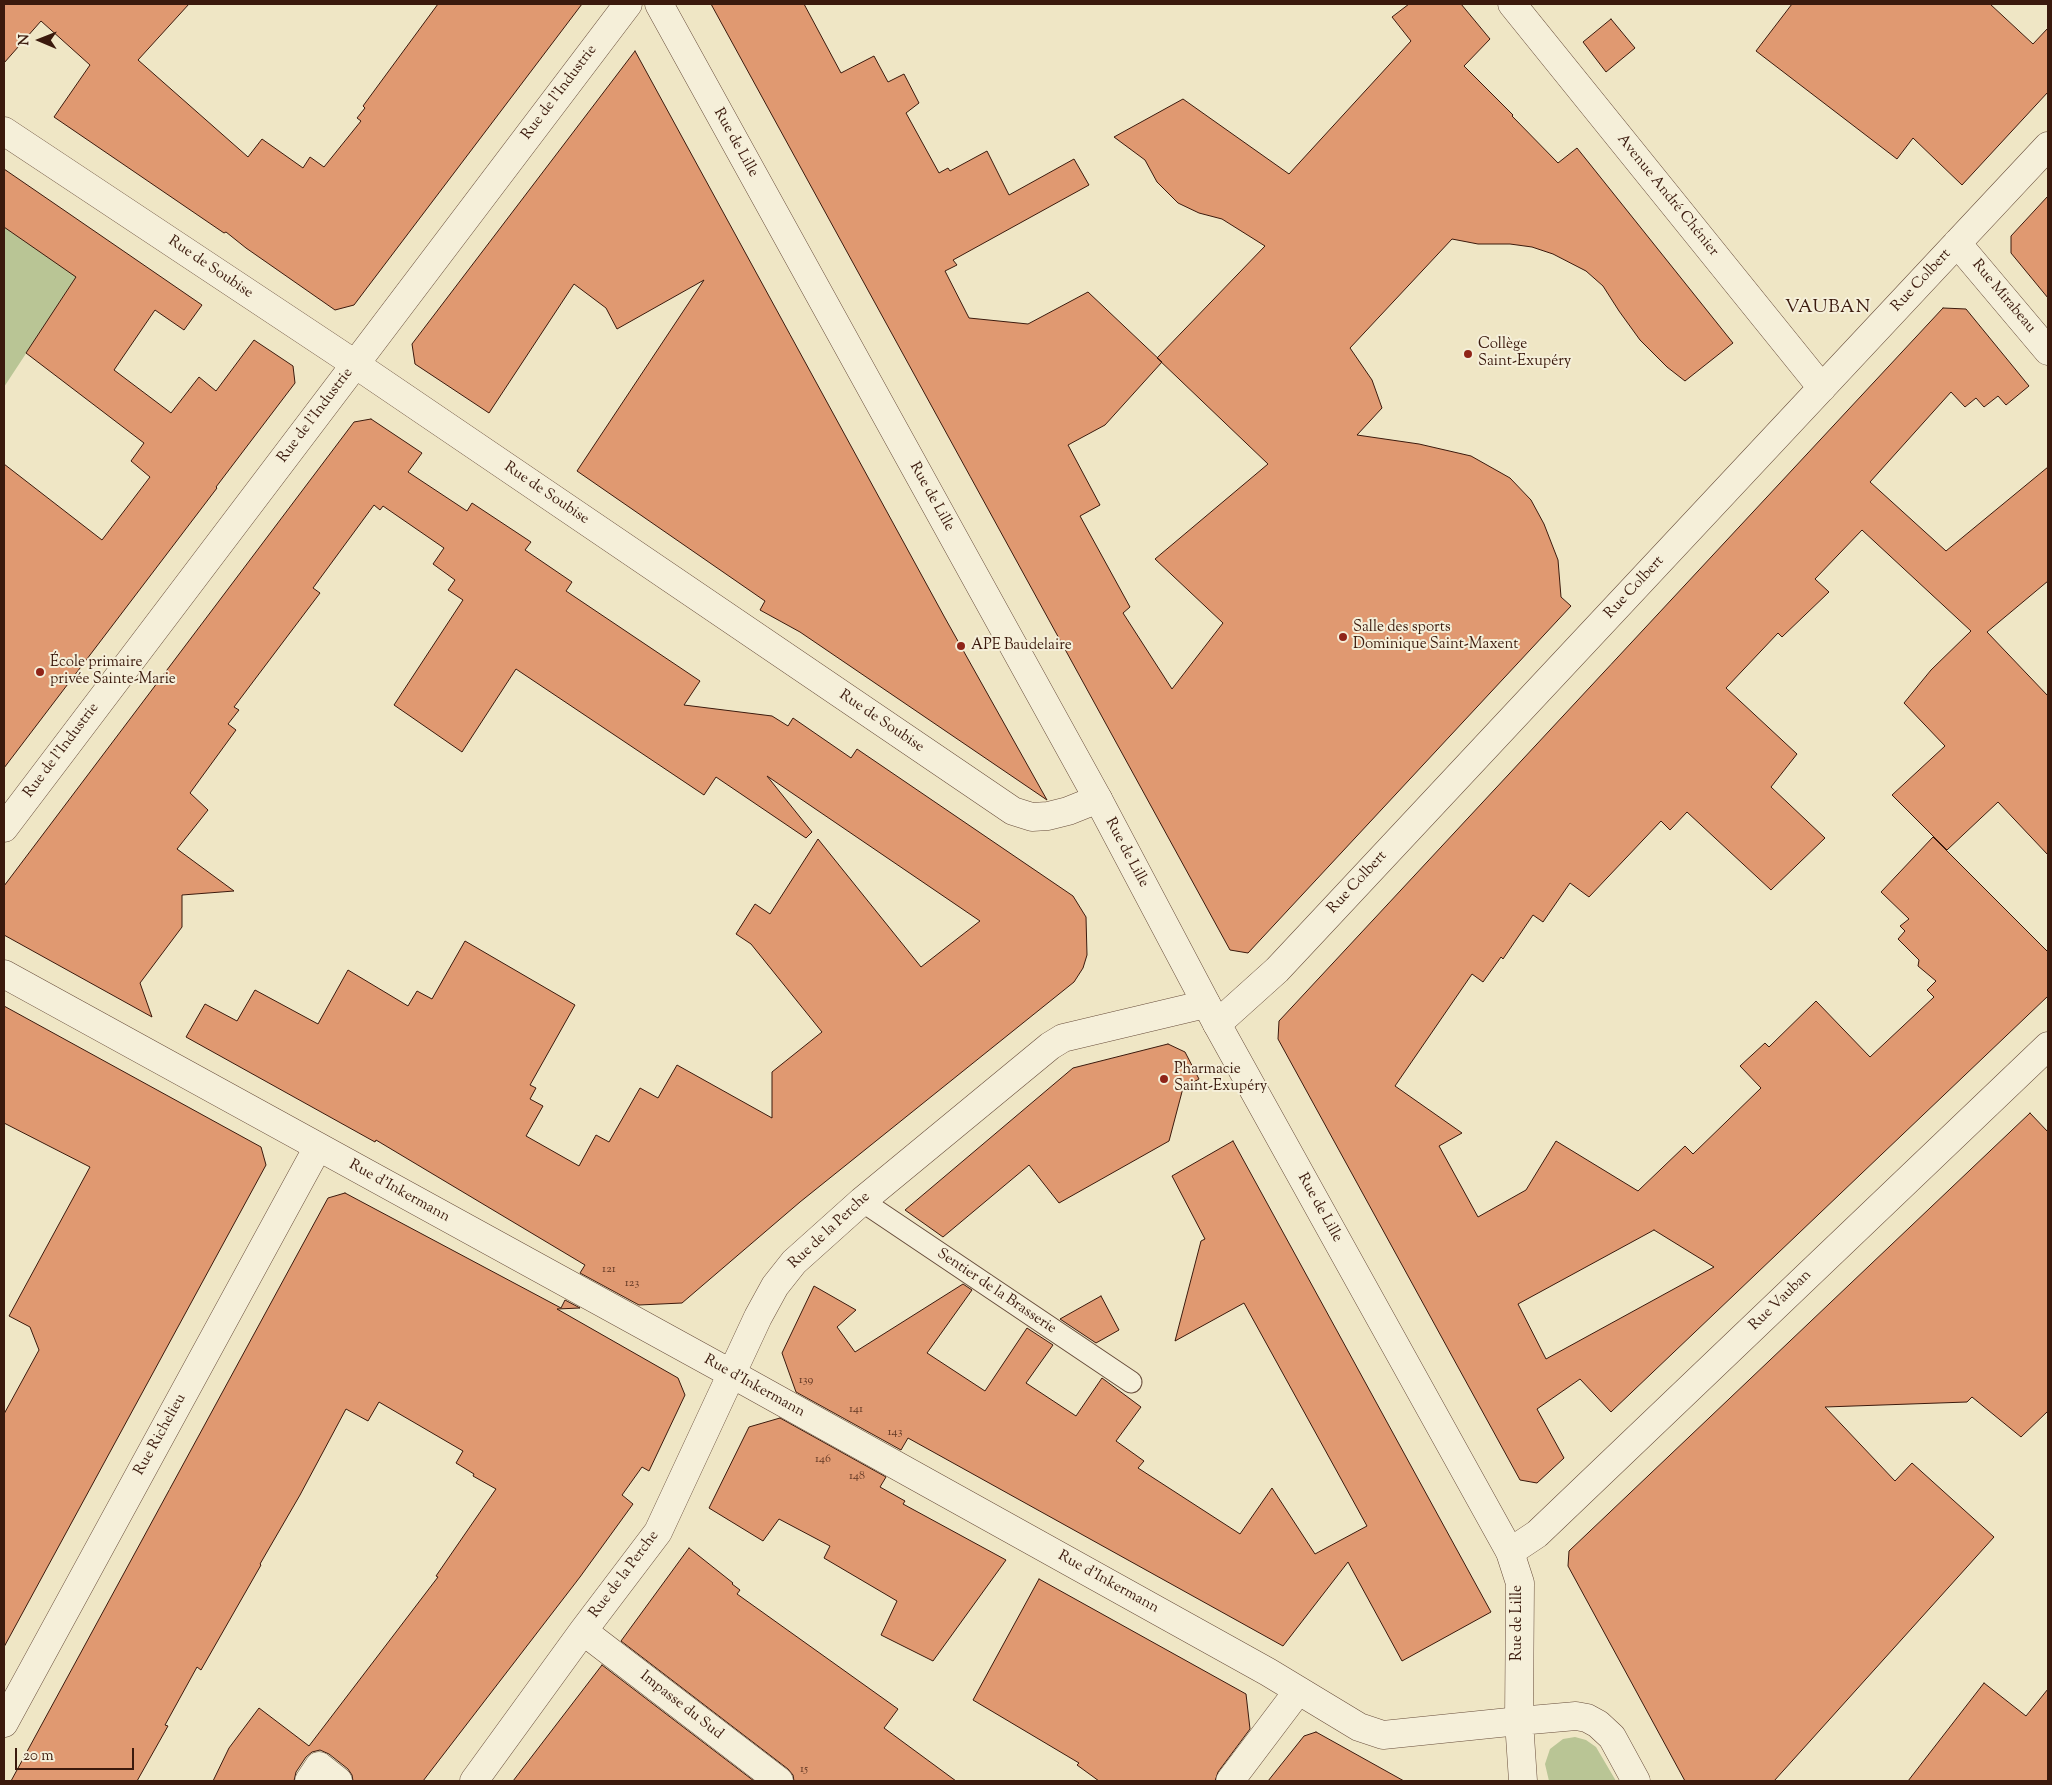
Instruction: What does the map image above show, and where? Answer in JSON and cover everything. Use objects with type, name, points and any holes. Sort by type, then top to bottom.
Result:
[{"type":"street","name":"Rue de l'Industrie","points":[[4,828],[628,4]]},
{"type":"street","name":"Rue de Lille","points":[[659,4],[1098,799],[1211,1014],[1510,1552],[1520,1583],[1518,1722],[1523,1781]]},
{"type":"street","name":"Avenue André Chénier","points":[[1512,4],[1822,388]]},
{"type":"street","name":"Rue de Soubise","points":[[4,132],[355,364],[1013,811],[1032,817],[1048,816],[1068,811],[1098,799]]},
{"type":"street","name":"Rue Colbert","points":[[1211,1014],[1277,970],[2048,146]]},
{"type":"street","name":"Rue Mirabeau","points":[[1958,244],[2048,352]]},
{"type":"street","name":"Rue d'Inkermann","points":[[4,974],[732,1374],[1259,1667],[1359,1727],[1383,1735],[1518,1722]]},
{"type":"street","name":"Rue de la Perche","points":[[474,1781],[658,1532],[766,1301],[784,1274],[804,1253],[862,1201],[1050,1046],[1063,1038],[1211,1014]]},
{"type":"street","name":"Rue Vauban","points":[[1510,1552],[1537,1534],[2048,1046]]},
{"type":"street","name":"Rue Richelieu","points":[[4,1723],[318,1147]]},
{"type":"street","name":"Impasse du Sud","points":[[583,1631],[779,1781]]},
{"type":"street","points":[[1230,1781],[1298,1691]]},
{"type":"street","points":[[1518,1722],[1576,1716],[1587,1718],[1598,1724],[1612,1736],[1636,1781]]},
{"type":"street","points":[[309,1781],[319,1766],[338,1781]]},
{"type":"lane","name":"Sentier de la Brasserie","points":[[862,1201],[1131,1382]]},
{"type":"green space","points":[[4,227],[77,276],[4,387]]},
{"type":"green space","points":[[1575,1737],[1586,1740],[1596,1747],[1616,1781],[1549,1781],[1545,1764],[1550,1749],[1563,1739]]},
{"type":"building","points":[[4,4],[189,4],[138,60],[248,157],[262,139],[303,168],[310,157],[324,167],[361,121],[357,118],[365,108],[363,106],[438,4],[582,4],[354,305],[335,310],[226,232],[224,233],[54,117],[90,65],[41,21],[4,63]]},
{"type":"building","points":[[711,4],[804,4],[841,73],[874,56],[888,82],[904,74],[919,103],[906,113],[939,173],[948,168],[950,171],[987,151],[1009,195],[1074,159],[1089,185],[953,260],[957,265],[945,271],[969,318],[1028,324],[1088,292],[1157,358],[1265,246],[1222,219],[1199,213],[1178,203],[1157,182],[1145,160],[1114,137],[1183,99],[1289,174],[1411,41],[1392,17],[1409,4],[1461,4],[1490,39],[1464,66],[1558,163],[1577,148],[1733,343],[1685,381],[1667,367],[1640,340],[1603,286],[1586,271],[1553,254],[1532,247],[1510,244],[1478,244],[1452,239],[1350,348],[1372,380],[1382,408],[1357,435],[1419,444],[1471,456],[1510,478],[1531,500],[1544,524],[1558,560],[1561,597],[1571,606],[1248,953],[1230,950]],"holes":[[[1162,362],[1268,464],[1155,559],[1223,623],[1172,689],[1123,613],[1130,607],[1080,516],[1100,505],[1068,445],[1105,425]]]},
{"type":"building","points":[[1792,4],[1990,4],[2033,44],[2048,28],[2048,92],[1962,185],[1913,138],[1897,159],[1756,51]]},
{"type":"building","points":[[1611,19],[1635,48],[1606,72],[1583,42]]},
{"type":"building","points":[[635,51],[945,618],[1047,800],[800,632],[760,610],[765,601],[577,471],[704,280],[617,329],[606,308],[574,284],[489,413],[415,364],[412,344]]},
{"type":"building","points":[[4,169],[202,305],[184,330],[155,310],[114,370],[171,413],[199,377],[216,391],[254,340],[293,366],[295,383],[4,768],[4,464],[102,540],[150,477],[131,461],[144,443],[26,353],[76,277],[4,227]]},
{"type":"building","points":[[2048,196],[2048,298],[2011,253],[2011,236]]},
{"type":"building","points":[[1943,308],[1966,309],[2029,386],[2006,405],[1998,396],[1984,407],[1976,398],[1965,407],[1951,392],[1870,482],[1946,551],[2048,467],[2048,581],[1987,632],[2048,696],[2048,855],[1998,802],[1947,850],[1892,795],[1945,746],[1904,703],[1931,670],[1971,631],[1862,530],[1815,579],[1829,592],[1782,637],[1778,633],[1726,688],[1797,754],[1771,787],[1825,838],[1771,890],[1687,812],[1670,830],[1661,821],[1589,897],[1570,883],[1543,922],[1533,915],[1503,959],[1501,957],[1483,982],[1472,974],[1395,1086],[1462,1133],[1439,1146],[1478,1217],[1526,1190],[1556,1141],[1638,1191],[1685,1146],[1693,1154],[1761,1088],[1740,1066],[1765,1043],[1769,1047],[1816,1001],[1870,1057],[1934,997],[1927,990],[1936,981],[1918,966],[1919,960],[1898,939],[1905,931],[1900,926],[1909,919],[1881,892],[1933,837],[2048,952],[2048,996],[1611,1412],[1580,1379],[1537,1409],[1564,1458],[1537,1483],[1520,1480],[1278,1039],[1279,1021]],"holes":[[[1654,1230],[1714,1267],[1546,1359],[1518,1304]]]},
{"type":"building","points":[[371,419],[422,453],[408,472],[467,511],[472,503],[531,542],[525,550],[572,582],[566,591],[700,681],[684,705],[772,716],[788,726],[793,718],[851,758],[857,749],[1073,896],[1086,917],[1087,955],[1083,968],[1074,982],[800,1202],[682,1303],[639,1305],[580,1273],[585,1265],[376,1140],[375,1142],[186,1037],[205,1004],[237,1021],[255,990],[318,1024],[348,970],[408,1006],[417,991],[432,999],[465,941],[575,1005],[530,1085],[536,1088],[530,1099],[543,1106],[526,1136],[579,1166],[596,1135],[609,1142],[640,1088],[658,1098],[677,1065],[772,1118],[772,1072],[822,1032],[751,944],[736,934],[755,904],[770,914],[818,839],[921,967],[980,921],[767,776],[812,832],[806,838],[716,777],[704,795],[516,669],[462,752],[394,705],[463,600],[448,590],[455,580],[433,564],[444,548],[383,506],[380,510],[374,505],[313,588],[320,593],[234,707],[239,710],[228,724],[236,730],[190,793],[208,810],[177,849],[234,891],[182,895],[182,927],[140,983],[152,1017],[4,935],[4,886],[354,422]]},
{"type":"building","points":[[4,1006],[261,1147],[266,1165],[4,1647],[4,1414],[39,1350],[30,1327],[9,1316],[90,1167],[4,1123]]},
{"type":"building","points":[[1168,1044],[1185,1052],[1199,1079],[1183,1088],[1169,1141],[1059,1203],[1029,1165],[943,1237],[905,1210],[1073,1068]]},
{"type":"building","points":[[2030,1113],[2048,1132],[2048,1411],[2021,1437],[1972,1397],[1967,1402],[1825,1407],[1895,1481],[1912,1463],[1994,1537],[1774,1781],[1685,1781],[1568,1566],[1569,1551]]},
{"type":"building","points":[[1233,1141],[1491,1612],[1402,1661],[1348,1562],[1283,1646],[908,1438],[901,1450],[796,1392],[782,1353],[814,1286],[856,1310],[837,1327],[855,1352],[963,1284],[972,1290],[927,1353],[985,1391],[1027,1328],[1053,1345],[1026,1383],[1076,1416],[1102,1378],[1141,1407],[1116,1441],[1144,1461],[1138,1468],[1240,1534],[1272,1488],[1315,1554],[1367,1526],[1244,1303],[1175,1341],[1201,1241],[1205,1239],[1172,1176]]},
{"type":"building","points":[[345,1193],[561,1308],[565,1300],[580,1308],[557,1309],[678,1378],[685,1395],[649,1471],[642,1467],[622,1495],[633,1504],[580,1577],[423,1781],[353,1781],[348,1769],[329,1754],[320,1750],[312,1752],[306,1757],[296,1772],[294,1781],[213,1781],[229,1748],[259,1708],[309,1746],[438,1577],[436,1576],[496,1489],[473,1476],[474,1474],[456,1463],[463,1451],[379,1402],[368,1421],[346,1409],[300,1495],[201,1670],[197,1667],[165,1725],[168,1726],[137,1781],[11,1781],[328,1198]]},
{"type":"building","points":[[1101,1296],[1119,1330],[1096,1343],[1060,1319]]},
{"type":"building","points":[[780,1418],[886,1477],[880,1487],[905,1501],[903,1504],[1006,1560],[933,1661],[881,1635],[897,1601],[824,1558],[830,1546],[779,1519],[763,1541],[709,1508],[749,1427]]},
{"type":"building","points":[[689,1548],[733,1583],[740,1590],[737,1594],[898,1709],[884,1728],[956,1781],[794,1781],[793,1775],[788,1769],[621,1641]]},
{"type":"building","points":[[1039,1579],[1246,1694],[1250,1729],[1218,1772],[1215,1781],[1099,1781],[1077,1765],[1079,1763],[973,1700]]},
{"type":"building","points":[[602,1665],[754,1781],[513,1781]]},
{"type":"building","points":[[1984,1683],[2026,1716],[2048,1689],[2048,1781],[1908,1781]]},
{"type":"building","points":[[1316,1732],[1404,1781],[1268,1781],[1304,1736]]},
{"type":"place","name":"Collège Saint-Exupéry","points":[[1468,354]]},
{"type":"place","name":"Salle des sports Dominique Saint-Maxent","points":[[1343,637]]},
{"type":"place","name":"APE Baudelaire","points":[[961,646]]},
{"type":"place","name":"École primaire privée Sainte-Marie","points":[[40,672]]},
{"type":"place","name":"Pharmacie Saint-Exupéry","points":[[1164,1079]]},
{"type":"district","name":"VAUBAN","points":[[1828,309]]}]
